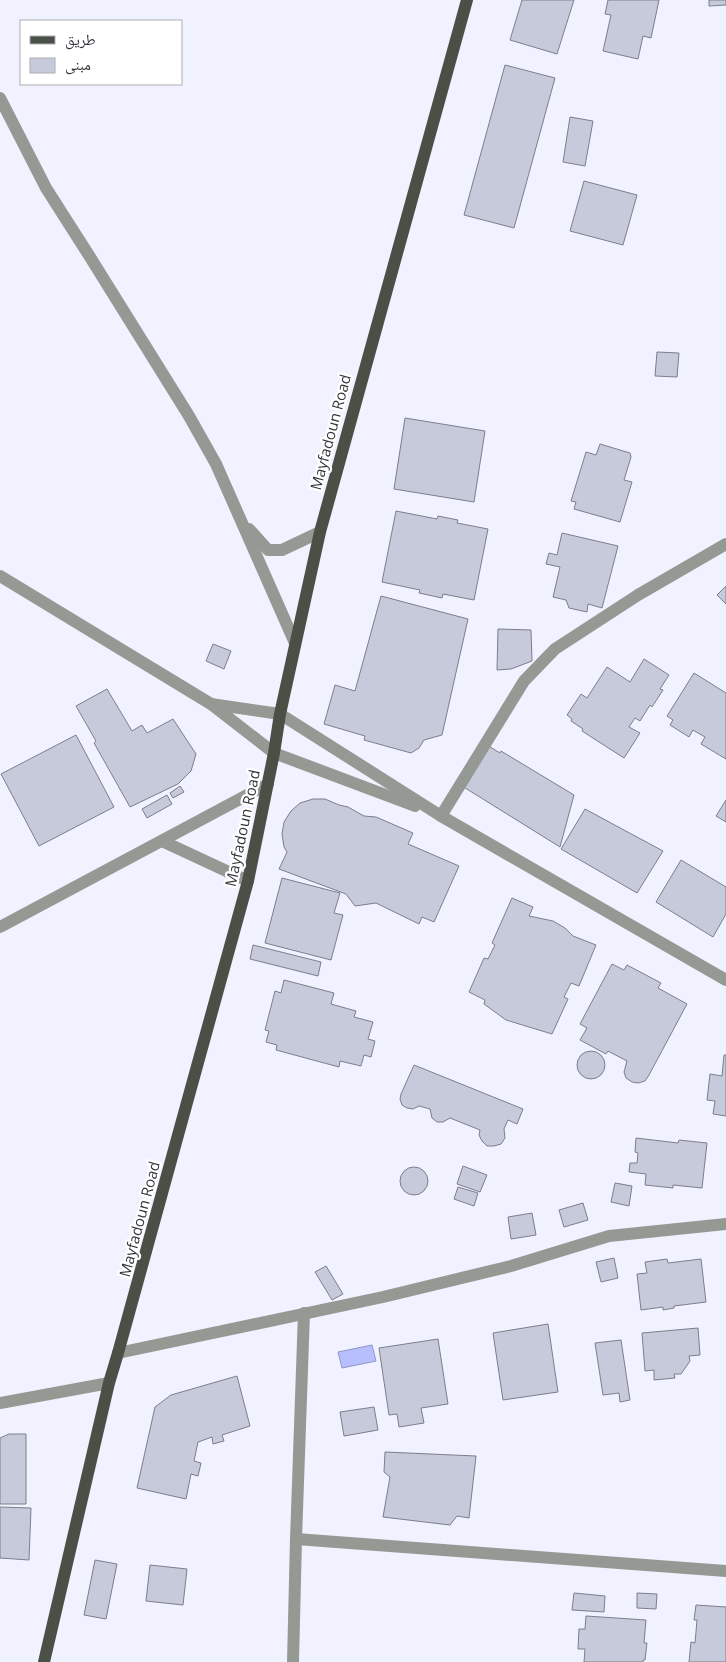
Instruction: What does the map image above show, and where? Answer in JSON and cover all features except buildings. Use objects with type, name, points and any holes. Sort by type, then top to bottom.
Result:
[{"type":"main road","name":"Mayfadoun Road","points":[[44,1662],[109,1382],[248,881],[280,714],[320,532],[467,0]]},
{"type":"street","points":[[0,98],[46,188],[189,416],[216,464],[295,643]]},
{"type":"street","points":[[241,520],[268,550],[282,550],[320,532]]},
{"type":"street","points":[[441,816],[524,681],[555,649],[638,595],[726,544]]},
{"type":"street","points":[[0,576],[211,704],[274,753],[441,816]]},
{"type":"street","points":[[211,704],[280,714],[441,816],[726,980]]},
{"type":"street","points":[[0,927],[268,784]]},
{"type":"street","points":[[162,841],[248,881]]},
{"type":"street","points":[[118,1353],[382,1297],[511,1266],[609,1236],[726,1224]]},
{"type":"street","points":[[293,1662],[304,1313]]},
{"type":"street","points":[[0,1404],[109,1382]]},
{"type":"street","points":[[296,1539],[726,1571]]},
{"type":"water","points":[[372,1345],[376,1361],[342,1368],[338,1352]]}]
